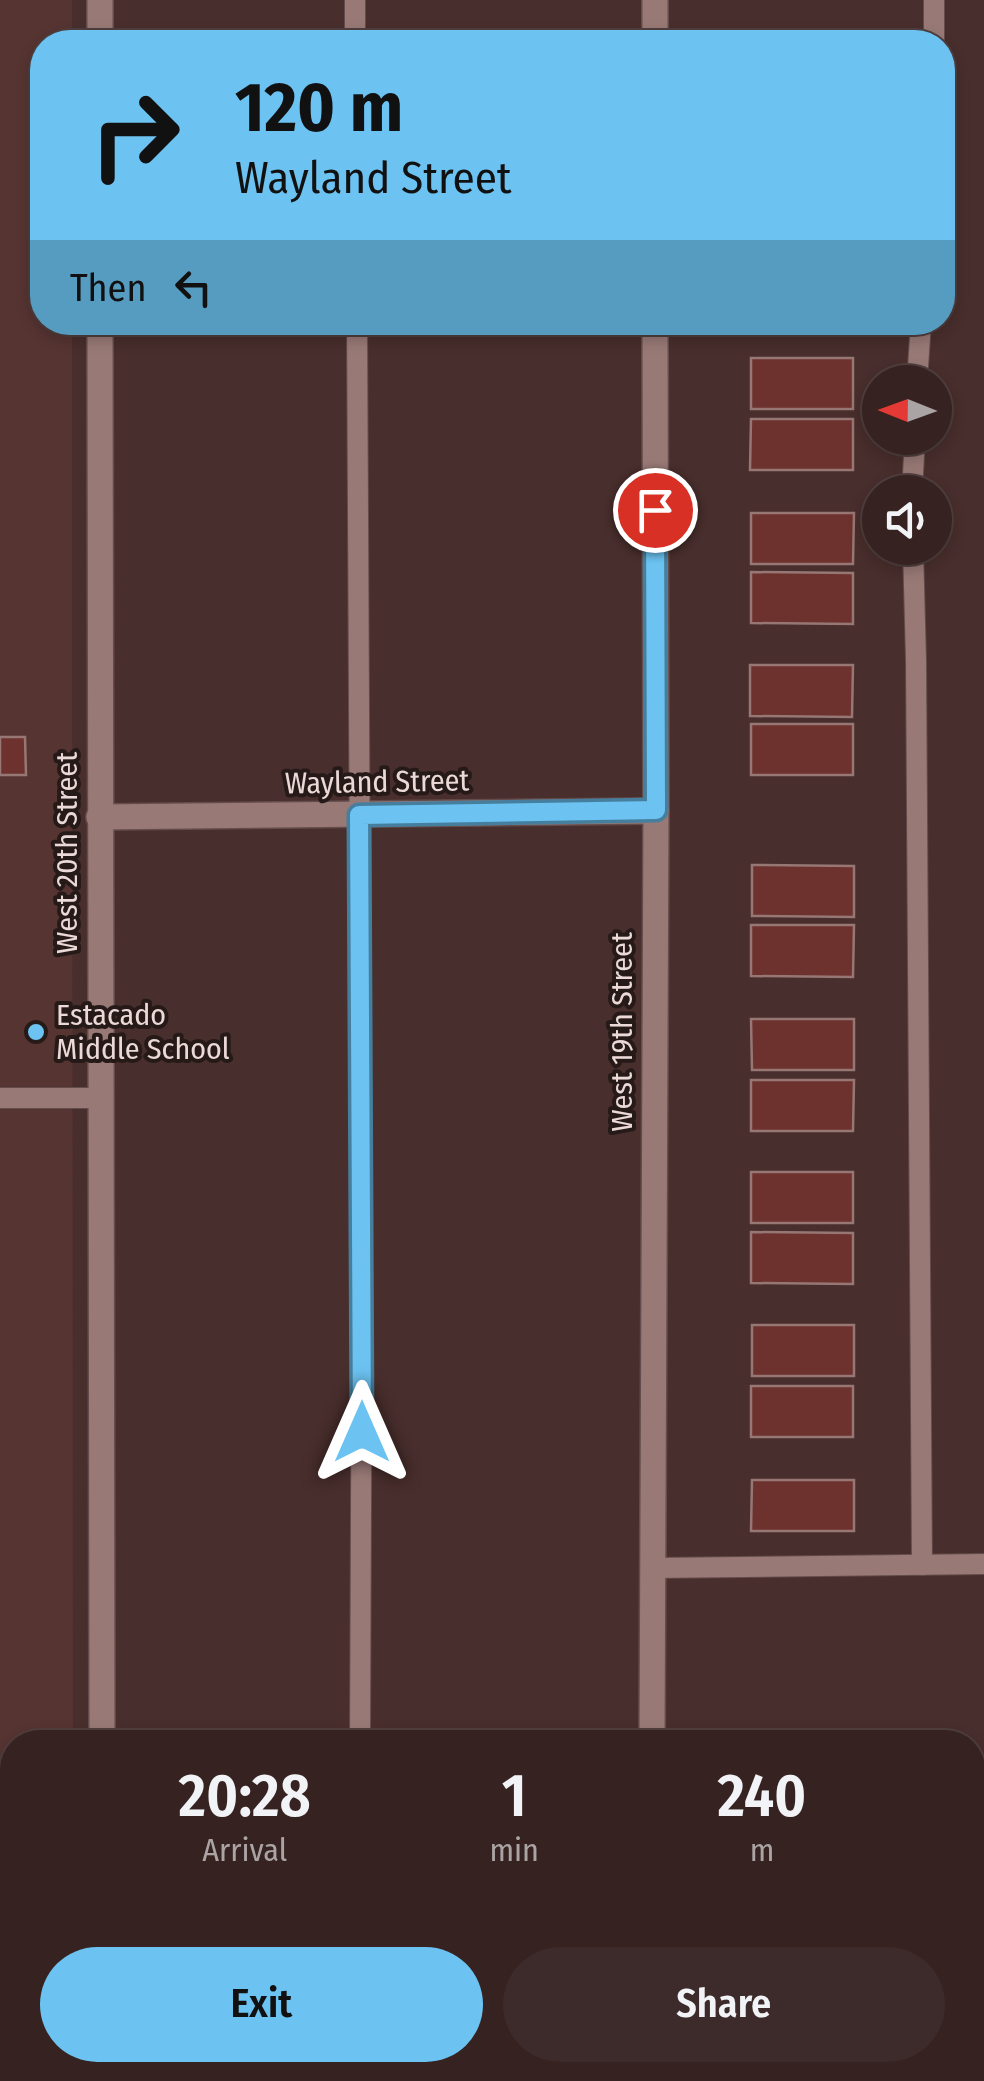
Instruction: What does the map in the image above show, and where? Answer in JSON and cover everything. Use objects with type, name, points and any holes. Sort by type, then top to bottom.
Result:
[{"type":"street","points":[[100,0],[100,30]]},
{"type":"street","points":[[654,0],[654,30]]},
{"type":"street","name":"West 20th Street","points":[[100,335],[102,1730]]},
{"type":"street","name":"West 19th Street","points":[[652,1730],[655,335]]},
{"type":"street","name":"Wayland Street","points":[[100,817],[656,810]]},
{"type":"lane","points":[[355,0],[355,30]]},
{"type":"lane","points":[[934,0],[934,30]]},
{"type":"lane","points":[[357,335],[360,1730]]},
{"type":"lane","points":[[919,365],[920,335]]},
{"type":"lane","points":[[913,565],[922,1564]]},
{"type":"lane","points":[[0,1098],[100,1098]]},
{"type":"lane","points":[[652,1568],[984,1564]]},
{"type":"shaded area","name":"Estacado Middle School","points":[[0,0],[72,0],[72,30],[30,30],[30,335],[72,335],[73,1730],[0,1730]]},
{"type":"building","points":[[751,358],[853,358],[853,409],[751,409]]},
{"type":"building","points":[[751,419],[853,419],[853,470],[750,470]]},
{"type":"building","points":[[751,513],[854,513],[853,564],[751,564]]},
{"type":"building","points":[[751,572],[853,573],[853,624],[751,623]]},
{"type":"building","points":[[750,665],[853,665],[852,717],[750,716]]},
{"type":"building","points":[[751,724],[853,724],[853,775],[751,775]]},
{"type":"building","points":[[0,737],[25,737],[26,775],[0,775]]},
{"type":"building","points":[[752,865],[854,866],[854,917],[752,916]]},
{"type":"building","points":[[751,925],[854,925],[853,977],[751,976]]},
{"type":"building","points":[[751,1019],[854,1019],[854,1070],[752,1070]]},
{"type":"building","points":[[751,1080],[854,1080],[853,1131],[751,1131]]},
{"type":"building","points":[[751,1172],[853,1172],[853,1223],[751,1223]]},
{"type":"building","points":[[751,1232],[853,1233],[853,1284],[751,1283]]},
{"type":"building","points":[[752,1325],[854,1325],[854,1376],[752,1376]]},
{"type":"building","points":[[751,1386],[853,1386],[853,1437],[751,1437]]},
{"type":"building","points":[[752,1480],[854,1480],[854,1531],[751,1531]]},
{"type":"place","name":"Estacado Middle School","points":[[36,1032]]},
{"type":"route","points":[[362,1432],[359,815],[656,810],[655,510]]}]
